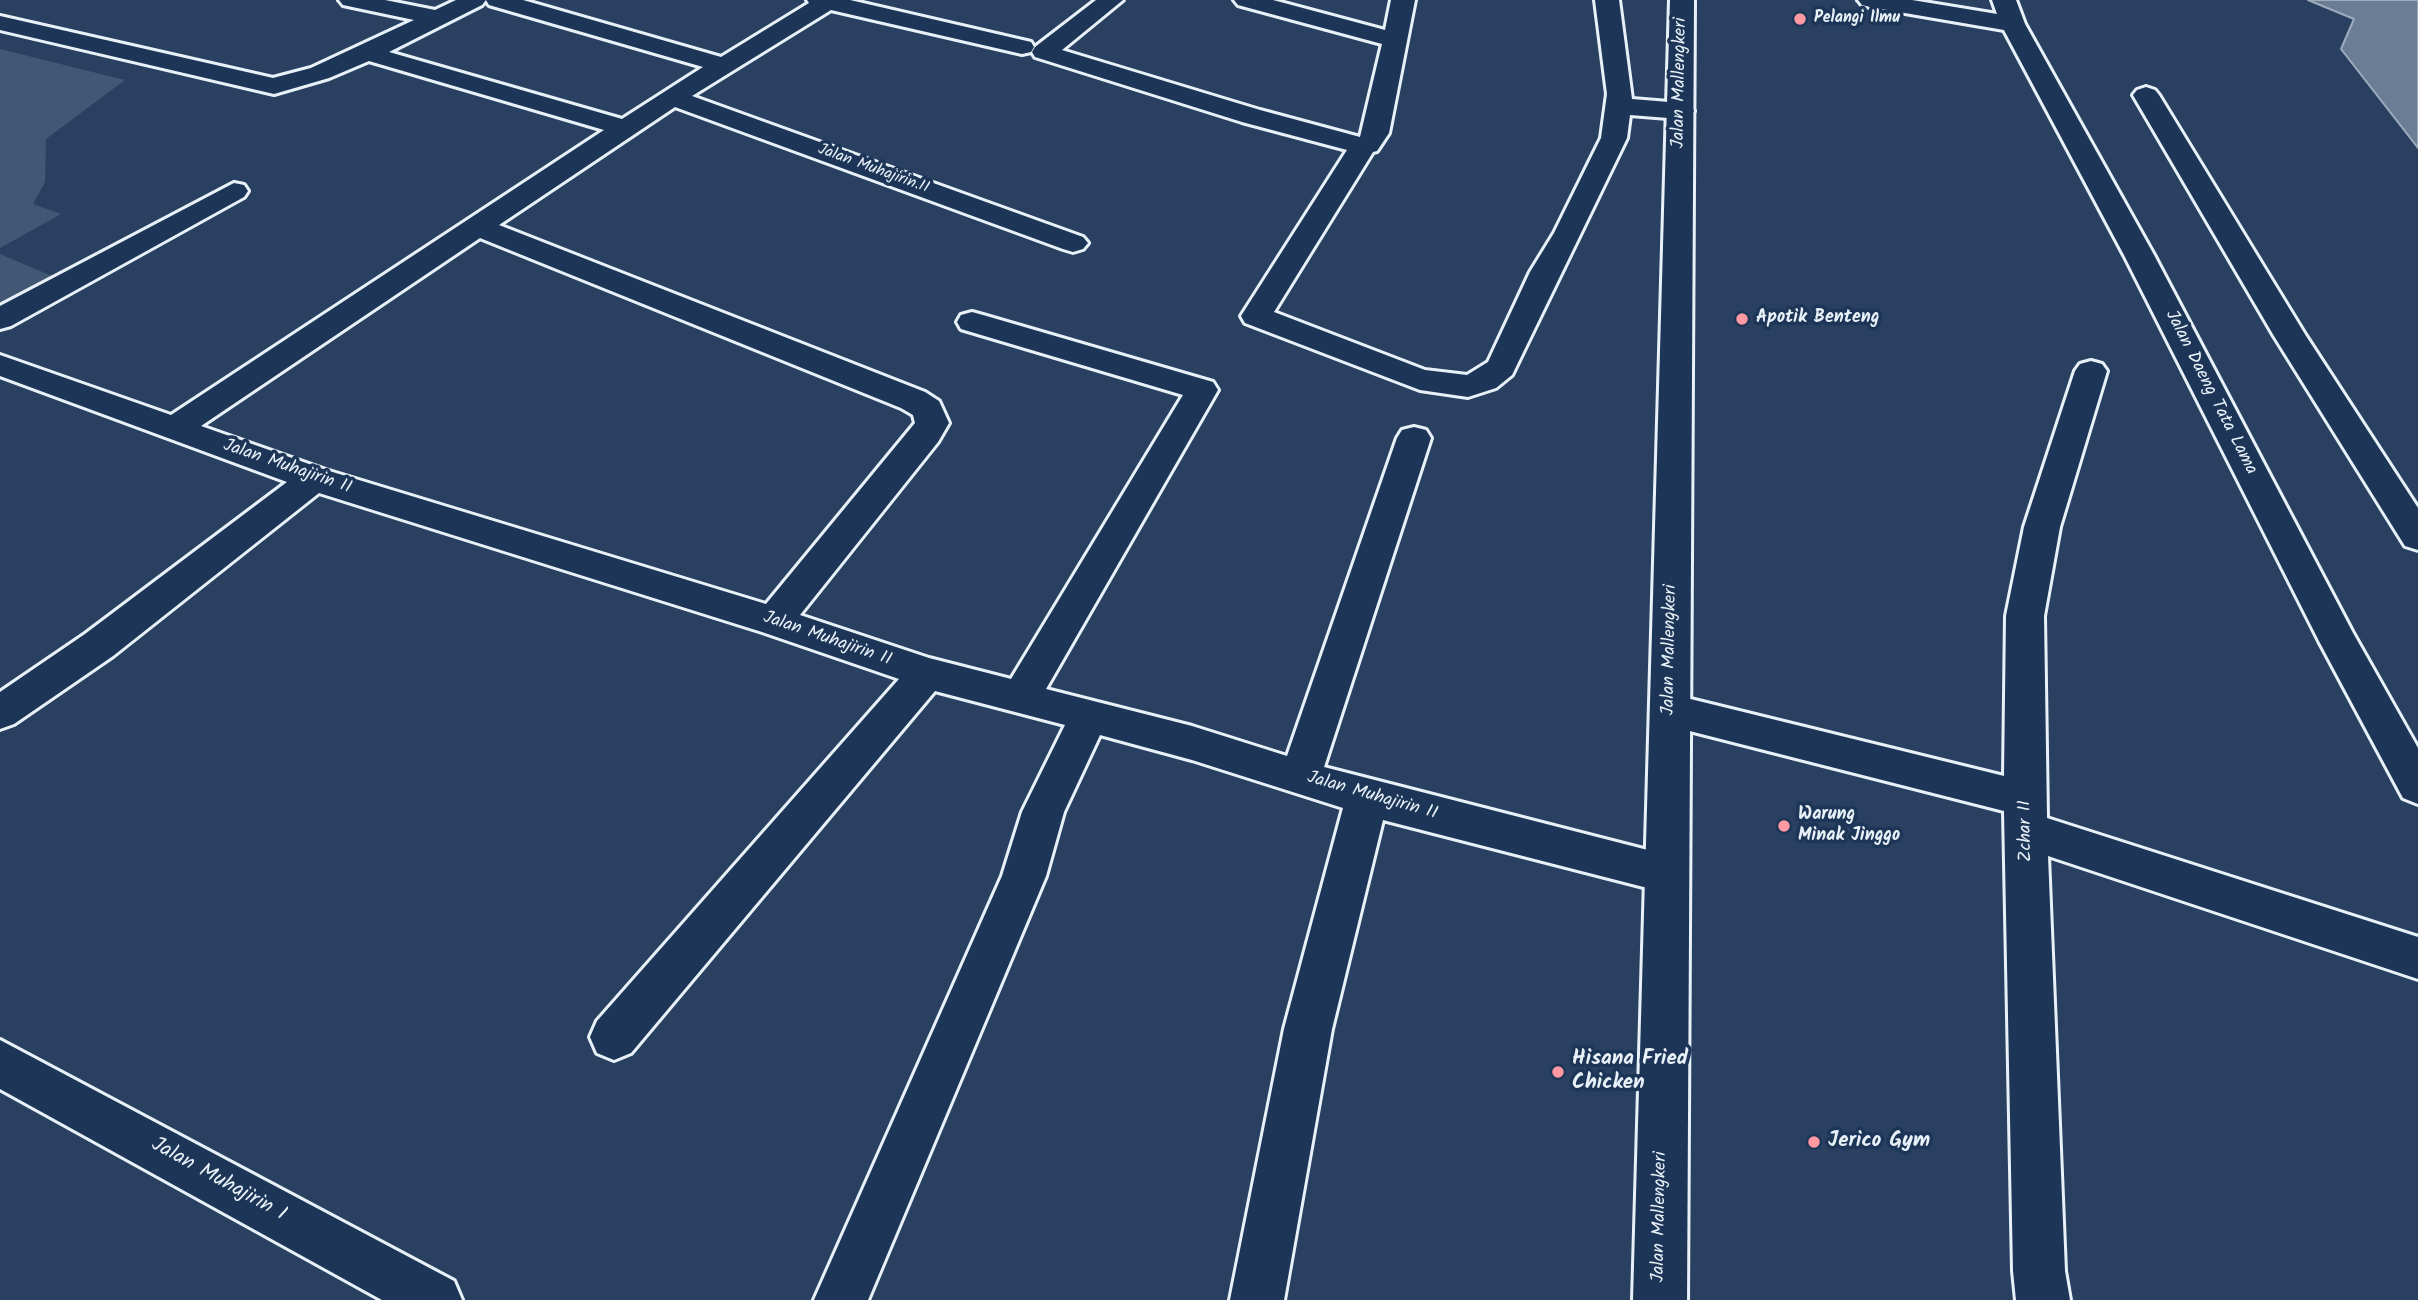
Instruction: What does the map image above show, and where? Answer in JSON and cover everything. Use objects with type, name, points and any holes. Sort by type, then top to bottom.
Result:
[{"type":"street","points":[[351,0],[438,18]]},
{"type":"street","points":[[0,23],[274,86],[320,73],[368,53],[474,0]]},
{"type":"street","points":[[497,0],[689,53],[725,67]]},
{"type":"street","points":[[1111,0],[1045,52],[1251,116],[1363,146],[1371,143],[1376,133],[1403,0]]},
{"type":"street","points":[[1246,0],[1396,40]]},
{"type":"street","points":[[1363,146],[1256,316],[1419,380],[1468,386],[1485,382],[1501,368],[1614,138],[1619,106],[1618,65],[1607,0]]},
{"type":"street","name":"Jalan Mallengkeri","points":[[1660,1300],[1682,0]]},
{"type":"street","points":[[1870,0],[2009,12]]},
{"type":"street","points":[[173,429],[480,228],[672,97],[725,67],[826,1],[1022,47]]},
{"type":"street","name":"Jalan Daeng Tata Lama","points":[[2009,12],[2139,255],[2338,641],[2418,786]]},
{"type":"street","points":[[368,53],[626,128]]},
{"type":"street","points":[[2146,95],[2290,335],[2418,537]]},
{"type":"street","name":"Jalan Muhajirin.II","points":[[672,97],[1073,243]]},
{"type":"street","points":[[1619,106],[1681,111]]},
{"type":"street","points":[[0,319],[234,191]]},
{"type":"street","points":[[480,228],[913,400],[927,408],[932,423],[926,434],[774,621]]},
{"type":"street","points":[[972,322],[1202,390],[1021,698]]},
{"type":"street","name":"Jalan Muhajirin II","points":[[0,365],[314,479],[774,621],[927,673],[1192,743],[1367,798],[1667,874]]},
{"type":"street","name":"Zchar II","points":[[2043,1300],[2039,1271],[2023,731],[2025,616],[2042,527],[2091,371]]},
{"type":"street","points":[[1300,777],[1414,438]]},
{"type":"street","points":[[0,713],[99,645],[314,479]]},
{"type":"street","points":[[614,1037],[927,673]]},
{"type":"street","points":[[1670,710],[2027,814],[2418,958]]},
{"type":"street","points":[[841,1300],[1024,876],[1043,812],[1090,717]]},
{"type":"street","points":[[1257,1300],[1308,1030],[1367,798]]},
{"type":"street","name":"Jalan Muhajirin I","points":[[0,1063],[435,1300]]},
{"type":"shaded area","points":[[2308,0],[2418,0],[2418,148],[2341,49],[2354,19]]},
{"type":"shaded area","points":[[0,49],[125,80],[46,139],[45,182],[33,204],[61,214],[0,248]]},
{"type":"shaded area","points":[[0,254],[71,284],[0,324]]},
{"type":"place","name":"Pelangi Ilmu","points":[[1800,19]]},
{"type":"place","name":"Apotik Benteng","points":[[1742,319]]},
{"type":"place","name":"Warung Minak Jinggo","points":[[1784,826]]},
{"type":"place","name":"Hisana Fried Chicken","points":[[1558,1072]]},
{"type":"place","name":"Jerico Gym","points":[[1814,1142]]}]
